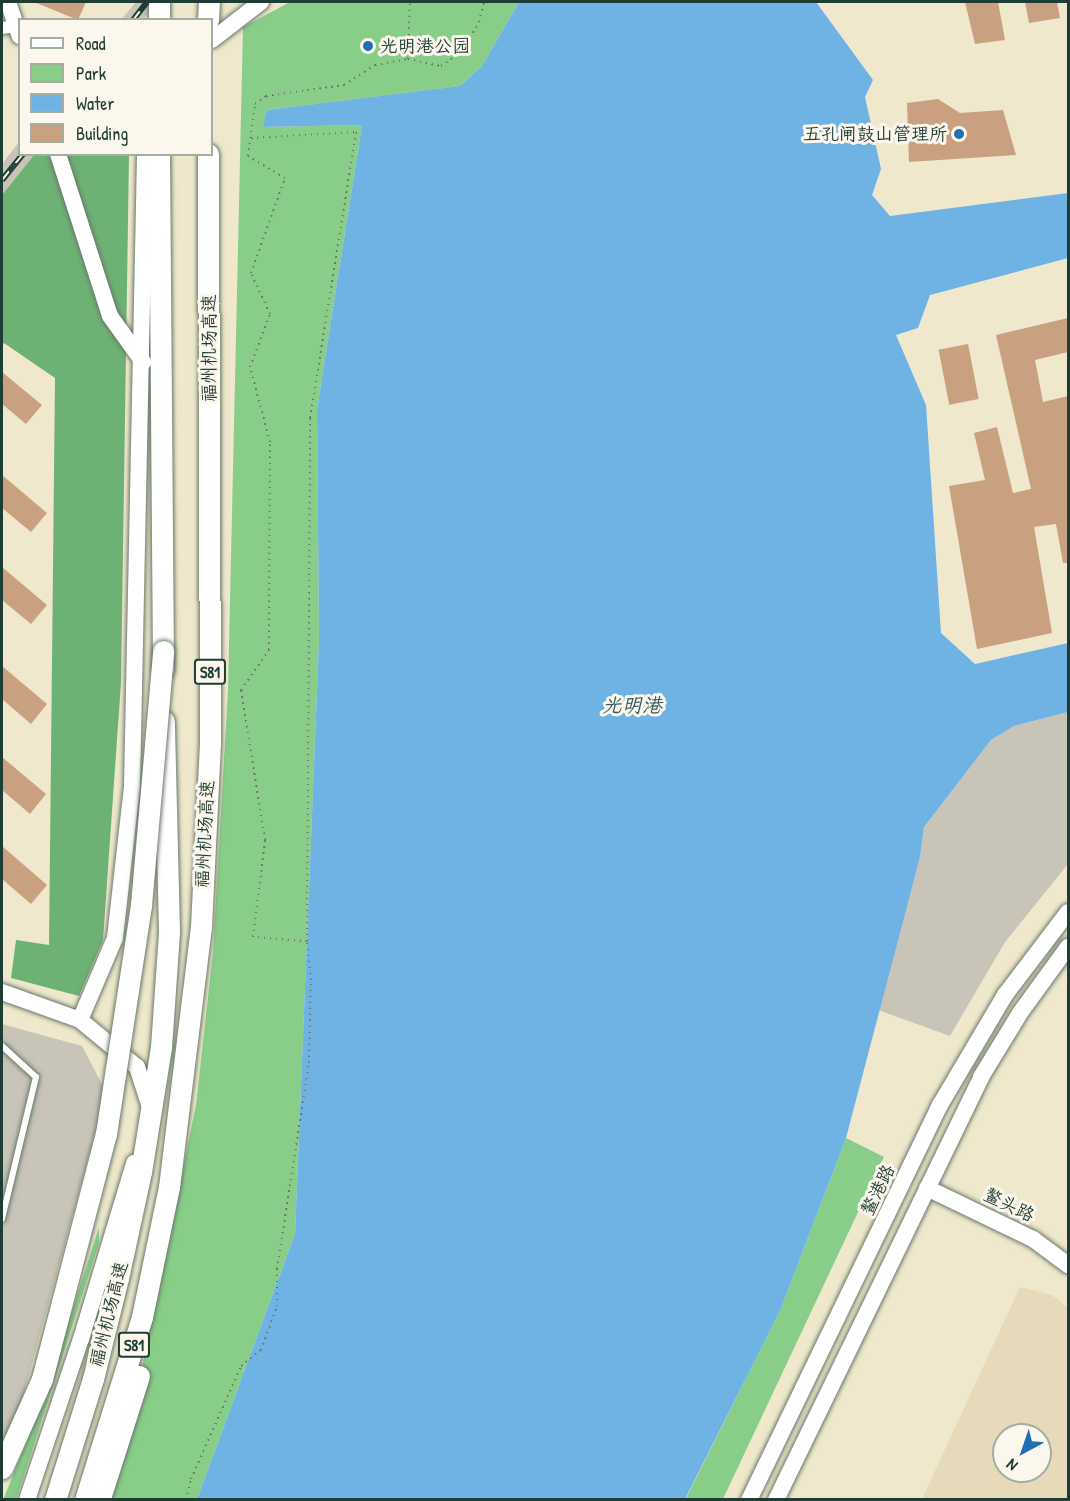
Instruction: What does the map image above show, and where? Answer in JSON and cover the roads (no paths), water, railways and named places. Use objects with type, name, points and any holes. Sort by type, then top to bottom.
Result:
[{"type":"highway","points":[[159,2],[159,18]]},
{"type":"highway","points":[[208,2],[208,18]]},
{"type":"highway","name":"福州机场高速","points":[[55,1500],[93,1379],[141,1172],[160,1047],[169,932],[163,651],[159,156]]},
{"type":"highway","name":"福州机场高速","points":[[85,1500],[142,1317],[170,1186],[201,927],[210,741],[208,156]]},
{"type":"highway","points":[[2,1468],[42,1379],[106,1134],[141,905],[163,651]]},
{"type":"highway","points":[[100,1500],[153,1326],[170,1186]]},
{"type":"main road","points":[[8,2],[12,30]]},
{"type":"main road","points":[[213,39],[261,2]]},
{"type":"main road","points":[[59,156],[110,316],[143,362]]},
{"type":"main road","points":[[80,1020],[115,938],[132,787],[143,362],[145,156]]},
{"type":"main road","name":"鳌港路","points":[[749,1500],[940,1105],[1005,995],[1068,912]]},
{"type":"main road","points":[[776,1500],[996,1051],[1068,947]]},
{"type":"main road","points":[[2,992],[80,1020],[137,1067],[151,1107],[81,1339],[27,1500]]},
{"type":"main road","name":"鳌头路","points":[[927,1188],[1033,1239],[1068,1265]]},
{"type":"lane","points":[[2,1046],[36,1077],[2,1219]]},
{"type":"water","name":"光明港","points":[[519,2],[816,2],[873,80],[865,97],[881,169],[872,195],[890,216],[1068,193],[1068,258],[930,295],[918,328],[896,335],[926,405],[941,633],[975,664],[1068,643],[1068,712],[1014,726],[991,740],[924,827],[920,857],[846,1138],[780,1311],[685,1499],[197,1499],[295,1234],[319,641],[317,409],[362,125],[263,127],[267,110],[460,86],[482,66]]},
{"type":"railway","points":[[135,18],[147,2]]},
{"type":"railway","points":[[2,180],[21,156]]},
{"type":"place","name":"光明港公园","points":[[368,46]]},
{"type":"place","name":"五孔闸鼓山管理所","points":[[959,134]]}]
